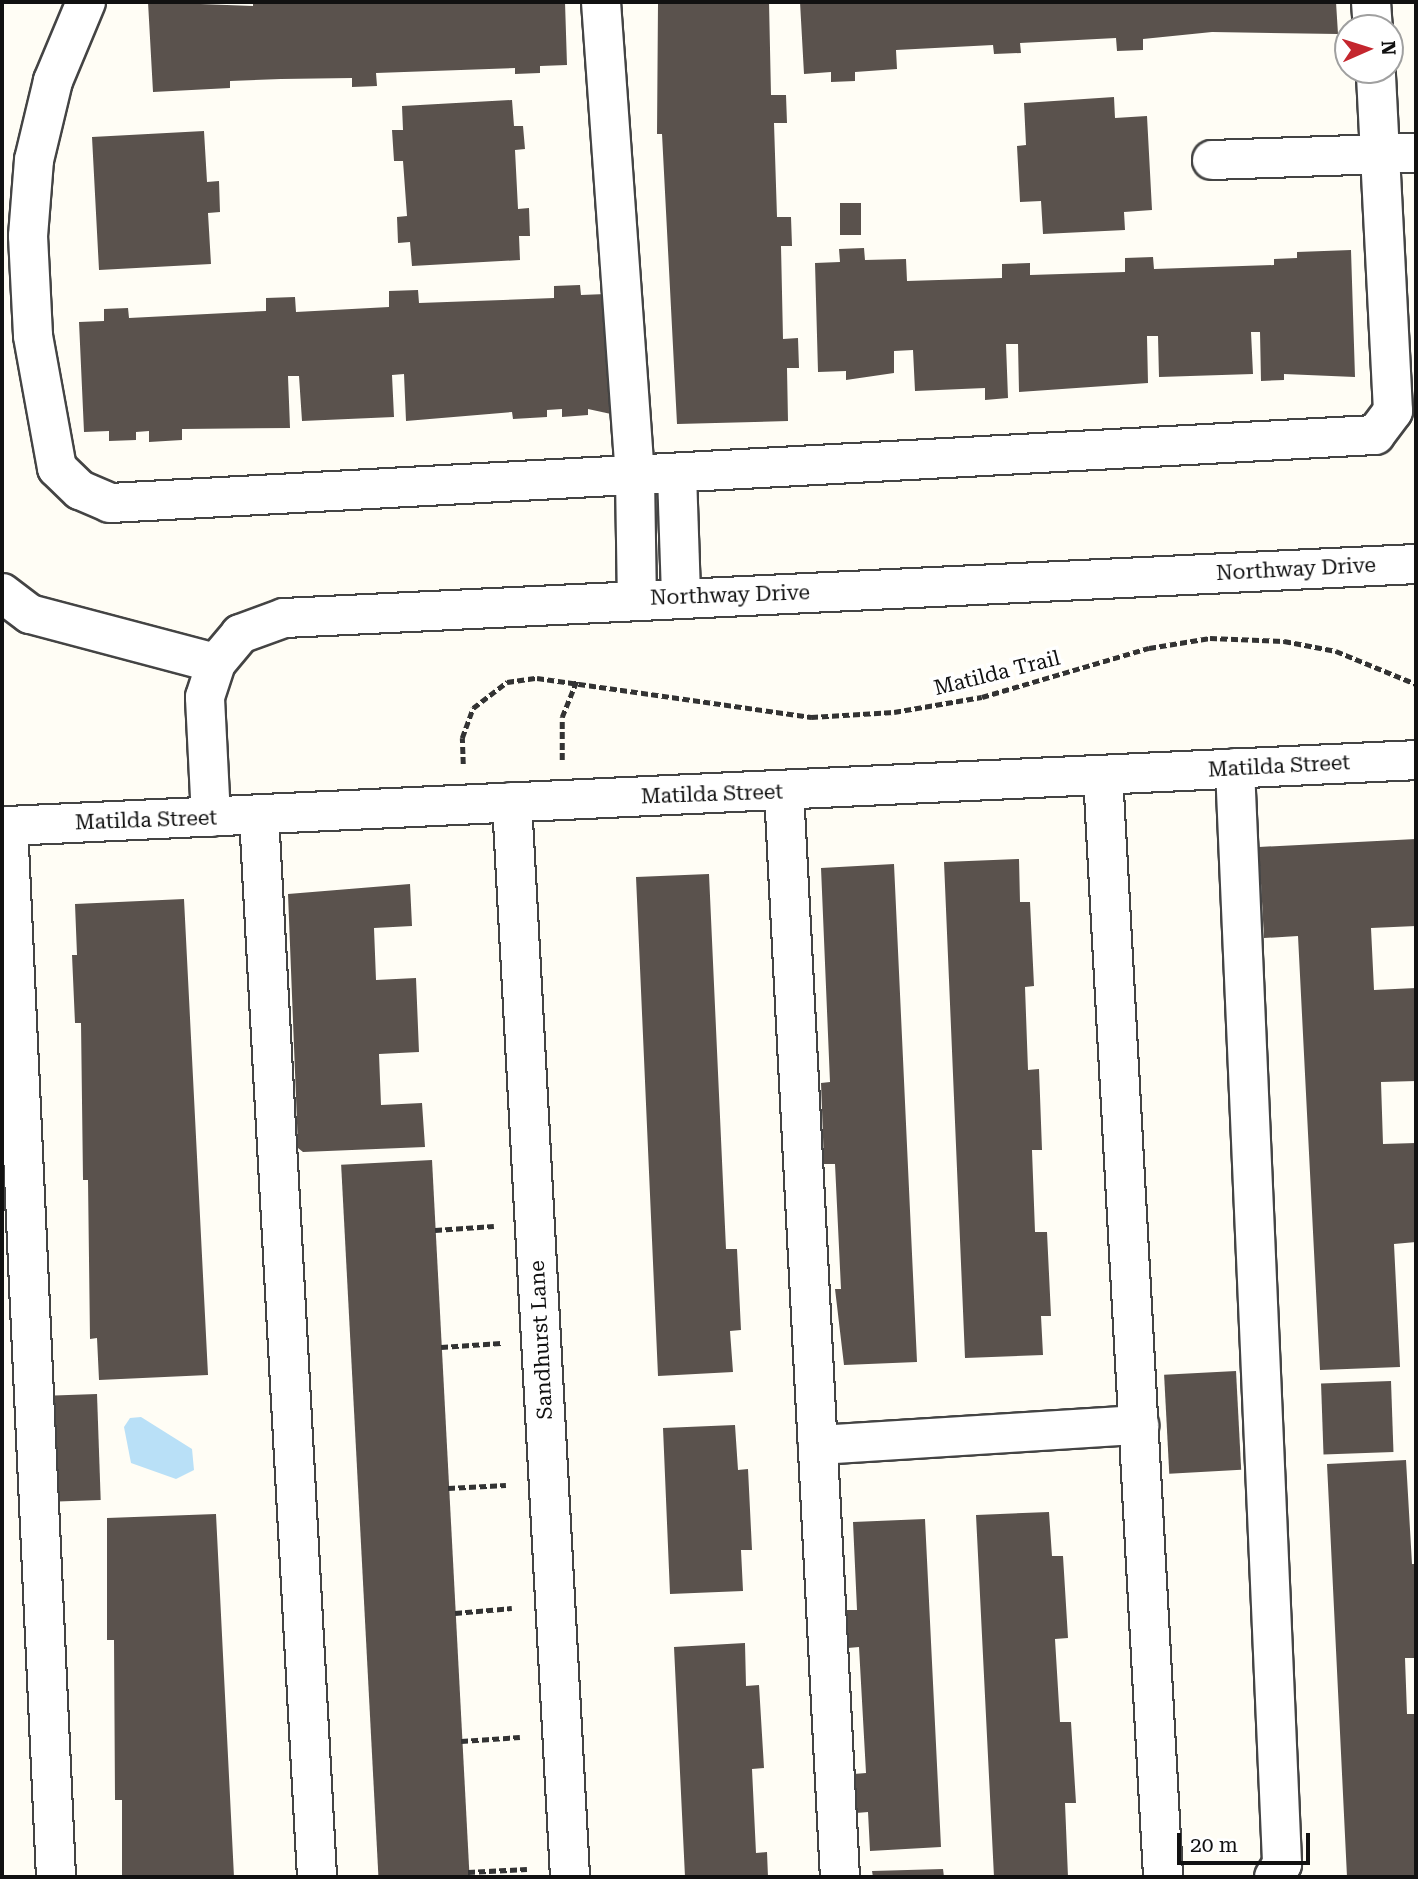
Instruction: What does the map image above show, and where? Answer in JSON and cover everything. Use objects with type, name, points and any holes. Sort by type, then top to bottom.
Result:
[{"type":"street","points":[[86,2],[53,81],[34,160],[28,236],[33,336],[45,420],[57,468],[80,490],[110,503],[635,477],[1375,435],[1393,411],[1407,153],[1381,84]]},
{"type":"street","points":[[601,2],[635,477],[637,599]]},
{"type":"street","points":[[1212,160],[1407,153]]},
{"type":"street","points":[[677,474],[681,597]]},
{"type":"street","name":"Northway Drive","points":[[211,817],[205,697],[216,663],[240,634],[284,618],[637,599],[1416,564]]},
{"type":"street","points":[[2,593],[30,614],[216,663]]},
{"type":"street","name":"Matilda Street","points":[[56,1877],[8,825],[259,816],[1416,760]]},
{"type":"street","points":[[1235,768],[1282,1864],[1274,1877]]},
{"type":"street","points":[[1103,775],[1163,1877]]},
{"type":"street","points":[[784,791],[840,1877]]},
{"type":"street","name":"Sandhurst Lane","points":[[512,802],[570,1877]]},
{"type":"street","points":[[259,816],[317,1877]]},
{"type":"street","points":[[818,1445],[1139,1425]]},
{"type":"path","name":"Matilda Trail","points":[[463,764],[462,737],[472,708],[486,693],[527,679],[578,680],[810,717],[894,712],[982,696],[1149,648],[1210,639],[1284,641],[1336,651],[1416,684]]},
{"type":"path","points":[[562,760],[562,717],[578,680]]},
{"type":"path","points":[[435,1230],[495,1226]]},
{"type":"path","points":[[441,1347],[502,1343]]},
{"type":"path","points":[[448,1488],[510,1485]]},
{"type":"path","points":[[455,1612],[517,1608]]},
{"type":"path","points":[[461,1741],[524,1737]]},
{"type":"path","points":[[468,1872],[532,1868]]},
{"type":"water","points":[[141,1417],[192,1449],[194,1470],[176,1479],[131,1463],[124,1427],[130,1418]]},
{"type":"building","points":[[148,2],[253,6],[253,2],[565,2],[567,65],[540,66],[540,73],[515,74],[515,68],[376,73],[377,86],[352,87],[352,78],[281,79],[230,81],[230,88],[153,92]]},
{"type":"building","points":[[658,2],[769,2],[771,95],[786,95],[787,123],[774,123],[777,217],[791,217],[792,246],[781,246],[783,339],[798,338],[799,368],[787,368],[788,421],[677,424],[662,134],[657,134]]},
{"type":"building","points":[[800,2],[1336,2],[1334,34],[1212,32],[1143,39],[1143,50],[1117,51],[1116,38],[1020,43],[1021,53],[994,54],[993,45],[896,50],[897,69],[855,72],[855,81],[831,82],[831,72],[804,74]]},
{"type":"building","points":[[1114,97],[1115,118],[1147,116],[1152,210],[1124,212],[1125,230],[1043,234],[1041,201],[1020,202],[1017,146],[1026,145],[1024,103]]},
{"type":"building","points":[[512,100],[514,126],[523,126],[525,149],[515,150],[518,209],[529,208],[530,236],[519,236],[520,260],[412,266],[410,242],[398,243],[397,217],[407,216],[403,161],[394,161],[392,130],[403,130],[402,106]]},
{"type":"building","points":[[204,131],[207,182],[219,181],[220,212],[208,213],[211,264],[99,270],[92,137]]},
{"type":"building","points":[[840,203],[861,203],[861,235],[840,235]]},
{"type":"building","points":[[864,248],[865,260],[906,259],[907,281],[1002,278],[1002,264],[1030,263],[1030,275],[1125,272],[1125,258],[1153,257],[1154,269],[1274,265],[1274,259],[1297,258],[1297,252],[1351,250],[1355,377],[1284,374],[1284,380],[1261,381],[1260,332],[1251,332],[1253,374],[1159,377],[1158,336],[1147,336],[1148,383],[1019,392],[1018,344],[1006,344],[1008,398],[985,400],[985,388],[915,391],[913,350],[894,351],[894,373],[846,380],[846,371],[818,372],[815,263],[840,262],[839,249]]},
{"type":"building","points":[[580,285],[581,295],[606,294],[611,414],[588,409],[588,415],[562,417],[562,409],[547,410],[547,417],[513,419],[512,412],[406,421],[404,374],[392,375],[394,417],[302,421],[299,376],[288,376],[290,428],[182,429],[182,440],[149,442],[149,431],[136,432],[136,440],[109,441],[109,431],[84,432],[79,322],[104,321],[104,309],[128,308],[129,318],[266,311],[266,298],[295,297],[296,312],[389,307],[389,291],[418,290],[419,303],[554,298],[554,286]]},
{"type":"building","points":[[1416,839],[1416,926],[1371,928],[1374,990],[1416,988],[1416,1081],[1381,1082],[1383,1144],[1416,1143],[1416,1242],[1394,1244],[1400,1367],[1320,1370],[1298,936],[1264,938],[1259,847]]},
{"type":"building","points":[[1019,859],[1020,902],[1030,902],[1034,986],[1025,987],[1028,1070],[1039,1069],[1042,1150],[1032,1150],[1035,1232],[1047,1232],[1051,1316],[1041,1316],[1043,1355],[965,1358],[944,862]]},
{"type":"building","points":[[894,864],[917,1362],[844,1365],[835,1289],[841,1289],[835,1164],[824,1164],[821,1083],[830,1082],[821,868]]},
{"type":"building","points":[[709,874],[726,1249],[737,1249],[741,1330],[730,1331],[733,1372],[658,1376],[636,877]]},
{"type":"building","points":[[410,884],[412,926],[374,928],[376,980],[416,978],[419,1052],[379,1054],[381,1105],[422,1103],[425,1147],[303,1152],[298,1148],[288,894]]},
{"type":"building","points":[[184,899],[208,1375],[99,1380],[97,1338],[90,1339],[88,1180],[83,1180],[81,1023],[75,1023],[72,955],[77,955],[75,904]]},
{"type":"building","points":[[432,1160],[470,1877],[378,1877],[341,1165]]},
{"type":"building","points":[[1236,1371],[1241,1470],[1169,1474],[1164,1375]]},
{"type":"building","points":[[1391,1381],[1393,1452],[1324,1454],[1321,1383]]},
{"type":"building","points":[[97,1394],[101,1500],[51,1502],[47,1396]]},
{"type":"building","points":[[735,1425],[738,1470],[748,1469],[752,1550],[741,1550],[743,1591],[670,1594],[663,1428]]},
{"type":"building","points":[[1406,1460],[1412,1564],[1416,1564],[1416,1658],[1405,1658],[1407,1714],[1416,1714],[1416,1877],[1347,1877],[1327,1464]]},
{"type":"building","points":[[1049,1512],[1052,1556],[1063,1556],[1068,1638],[1055,1639],[1060,1722],[1071,1722],[1076,1803],[1065,1803],[1068,1877],[994,1877],[976,1515]]},
{"type":"building","points":[[216,1514],[234,1877],[122,1877],[122,1800],[115,1800],[114,1640],[107,1640],[107,1518]]},
{"type":"building","points":[[925,1519],[941,1847],[870,1851],[868,1812],[856,1813],[854,1774],[866,1773],[859,1647],[848,1648],[846,1610],[857,1610],[853,1522]]},
{"type":"building","points":[[745,1643],[746,1686],[759,1685],[764,1768],[752,1769],[756,1853],[767,1852],[768,1877],[685,1877],[674,1647]]},
{"type":"building","points":[[943,1869],[944,1877],[873,1877],[872,1871]]}]
